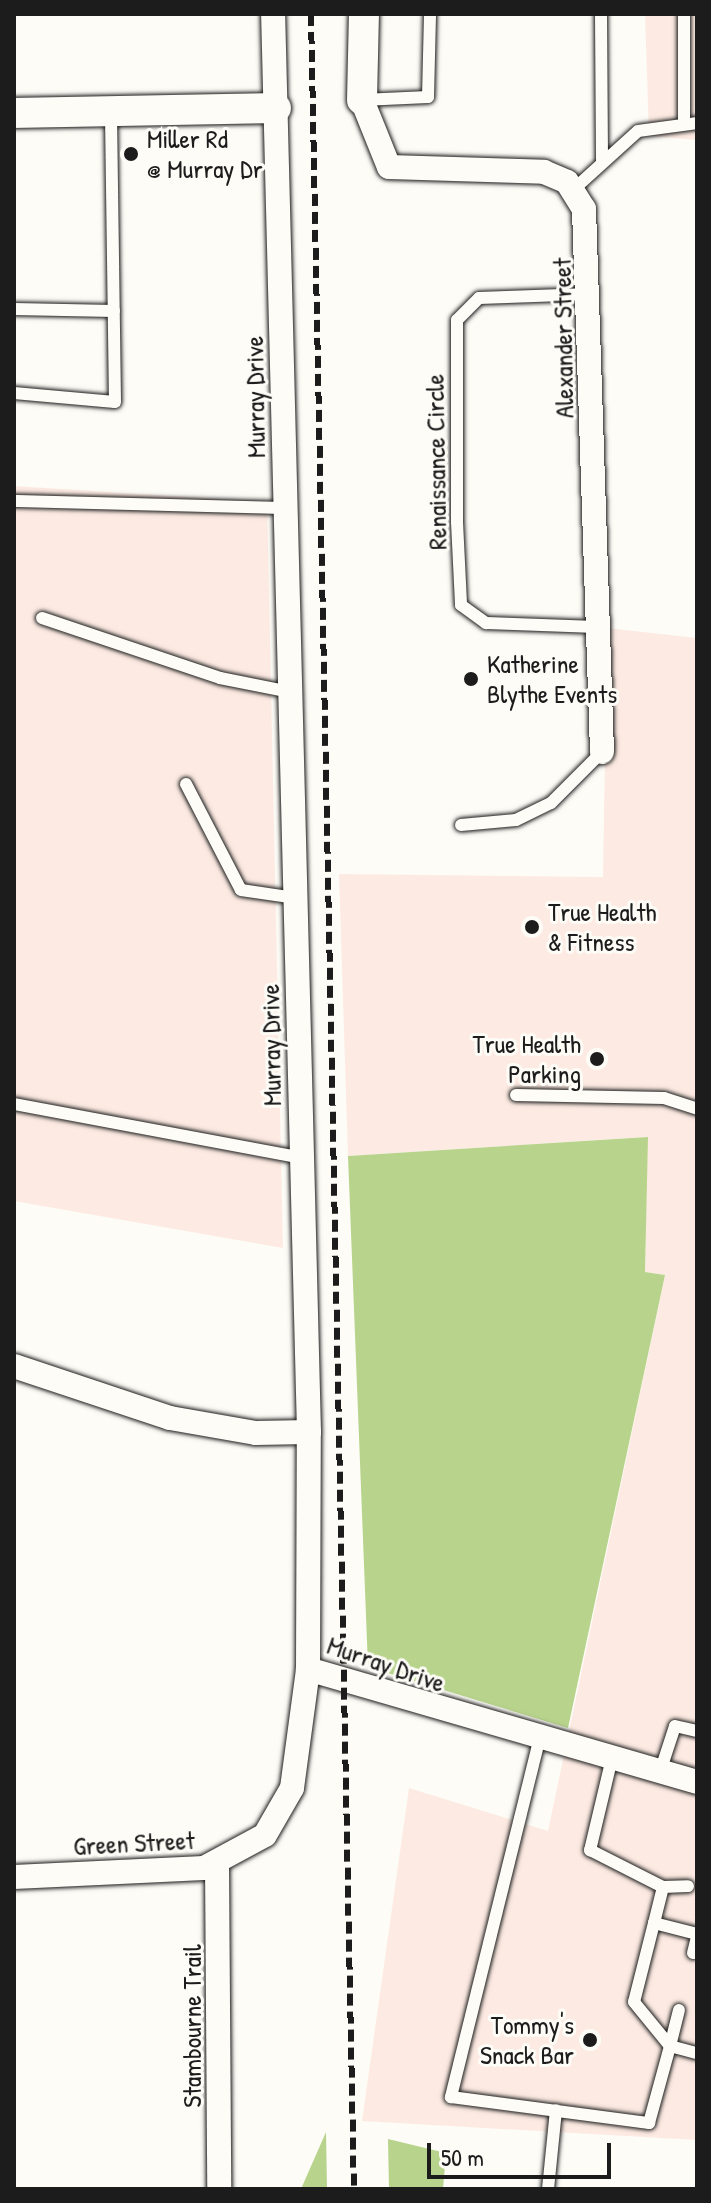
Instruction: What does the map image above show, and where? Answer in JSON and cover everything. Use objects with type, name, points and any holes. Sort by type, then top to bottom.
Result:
[{"type":"street","name":"Murray Drive","points":[[273,14],[309,1432],[308,1669],[539,1741],[697,1782]]},
{"type":"street","points":[[364,14],[362,100],[389,167],[544,172],[574,189]]},
{"type":"street","points":[[14,113],[111,114],[276,108]]},
{"type":"street","name":"Alexander Street","points":[[574,189],[589,236],[602,752]]},
{"type":"street","points":[[14,1366],[170,1418],[256,1433],[309,1432]]},
{"type":"street","name":"Green Street","points":[[14,1877],[159,1874],[217,1863],[265,1835],[285,1808],[308,1669]]},
{"type":"street","name":"Stambourne Trail","points":[[217,1863],[219,2189]]},
{"type":"lane","points":[[362,100],[428,97],[430,14]]},
{"type":"lane","points":[[601,14],[602,162]]},
{"type":"lane","points":[[574,189],[638,131],[691,123],[684,14]]},
{"type":"lane","points":[[14,393],[115,402],[111,114]]},
{"type":"lane","name":"Renaissance Circle","points":[[591,294],[479,298],[457,320],[457,522],[461,605],[486,623],[597,627]]},
{"type":"lane","points":[[14,309],[114,311]]},
{"type":"lane","points":[[14,501],[286,508]]},
{"type":"lane","points":[[42,618],[220,678],[290,692]]},
{"type":"lane","points":[[461,825],[516,820],[551,803],[602,752]]},
{"type":"lane","points":[[186,784],[241,890],[296,898]]},
{"type":"lane","points":[[516,1095],[664,1098],[697,1109]]},
{"type":"lane","points":[[14,1104],[302,1158]]},
{"type":"lane","points":[[660,1772],[675,1726],[697,1731]]},
{"type":"lane","points":[[539,1741],[451,2097],[649,2123],[679,2010]]},
{"type":"lane","points":[[612,1758],[590,1850],[682,1899]]},
{"type":"lane","points":[[663,1887],[688,1886]]},
{"type":"lane","points":[[663,1887],[634,2002],[670,2046],[697,2053]]},
{"type":"lane","points":[[654,1923],[697,1936],[693,1953]]},
{"type":"lane","points":[[548,2189],[556,2110]]},
{"type":"shaded area","points":[[645,14],[697,14],[697,140],[649,136]]},
{"type":"shaded area","points":[[14,486],[267,502],[283,1248],[14,1201]]},
{"type":"shaded area","points":[[607,628],[697,638],[697,2140],[362,2121],[409,1788],[548,1831],[665,1275],[645,1272],[647,1137],[348,1156],[339,874],[603,877]]},
{"type":"green space","points":[[648,1137],[645,1272],[665,1275],[568,1728],[368,1667],[348,1156]]},
{"type":"green space","points":[[326,2132],[327,2189],[301,2189]]},
{"type":"green space","points":[[388,2139],[446,2153],[443,2189],[389,2189]]},
{"type":"railway","points":[[311,14],[354,2189]]},
{"type":"place","name":"Miller Rd @ Murray Dr","points":[[131,154]]},
{"type":"place","name":"Katherine Blythe Events","points":[[471,679]]},
{"type":"place","name":"True Health & Fitness","points":[[532,927]]},
{"type":"place","name":"True Health Parking","points":[[597,1059]]},
{"type":"place","name":"Tommy's Snack Bar","points":[[590,2040]]}]
